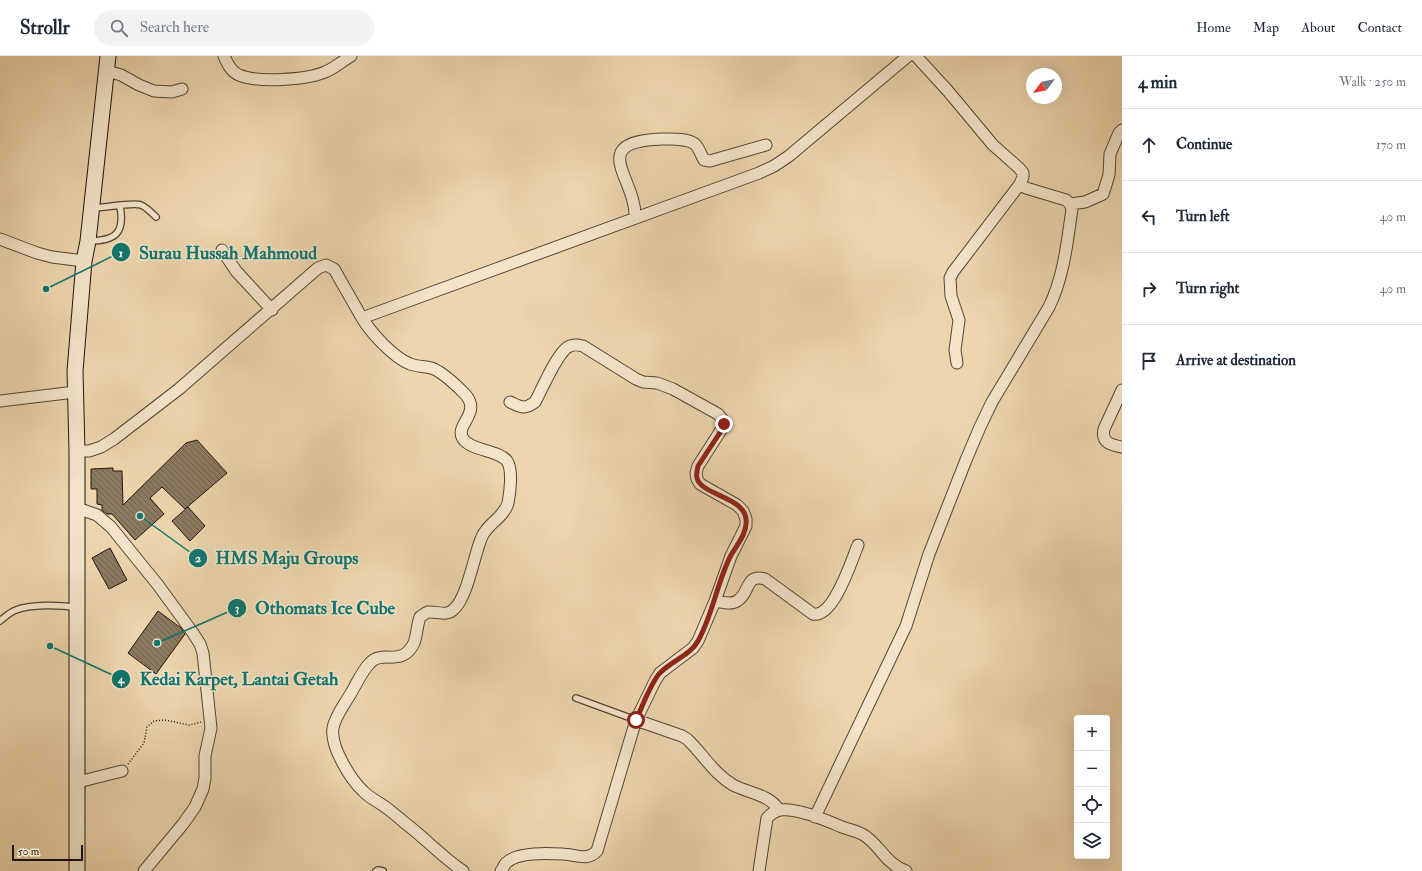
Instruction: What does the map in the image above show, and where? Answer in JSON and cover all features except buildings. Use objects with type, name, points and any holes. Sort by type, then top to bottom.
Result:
[{"type":"street","points":[[77,871],[78,607],[75,392],[77,336],[84,261],[88,241],[108,56]]},
{"type":"street","points":[[224,56],[227,64],[238,75],[265,79],[290,79],[314,76],[327,72],[351,56]]},
{"type":"street","points":[[362,318],[759,173],[774,166],[789,156],[908,56]]},
{"type":"street","points":[[916,56],[948,91],[993,145],[1023,173],[1020,184],[952,272],[950,278],[951,296],[959,320],[956,350],[957,363]]},
{"type":"street","points":[[106,71],[121,75],[154,91],[172,92],[182,89]]},
{"type":"street","points":[[1070,204],[1086,202],[1103,194],[1109,175],[1110,154],[1119,132],[1122,130]]},
{"type":"street","points":[[635,218],[635,206],[621,168],[619,157],[622,149],[629,144],[673,139],[690,142],[695,145],[704,160],[710,162],[766,145]]},
{"type":"street","points":[[815,817],[906,626],[929,554],[980,427],[992,402],[1049,307],[1056,292],[1065,259],[1072,209],[1066,200],[1026,188],[1020,184]]},
{"type":"street","points":[[0,239],[52,257],[84,261]]},
{"type":"street","points":[[222,250],[236,271],[272,310]]},
{"type":"street","points":[[77,451],[89,451],[101,447],[114,439],[179,389],[272,310],[318,268],[326,264],[334,269],[362,318],[381,342],[410,364],[434,369],[465,394],[471,405],[471,410],[462,426],[461,434],[463,440],[471,445],[507,460],[510,468],[508,503],[505,510],[486,528],[481,537],[469,579],[456,608],[452,612],[445,614],[427,612],[420,617],[414,643],[409,651],[403,656],[394,658],[382,657],[372,660],[338,715],[333,728],[333,738],[337,750],[359,787],[368,796],[385,806],[416,831],[429,844],[464,871]]},
{"type":"street","points":[[501,871],[506,863],[517,857],[534,854],[562,854],[585,857],[590,856],[597,851],[636,720],[660,673],[686,654],[698,641],[715,601],[731,556],[746,526],[746,519],[743,511],[737,505],[705,488],[697,479],[696,473],[698,466],[723,428],[724,420],[721,416],[673,389],[657,383],[643,382],[636,379],[583,346],[575,345],[570,346],[560,354],[535,402],[528,407],[521,407],[510,402]]},
{"type":"street","points":[[1122,390],[1103,434],[1104,438],[1110,444],[1122,447]]},
{"type":"street","points":[[0,401],[75,392]]},
{"type":"street","points":[[77,508],[97,515],[111,527],[158,585],[193,633],[200,644],[203,653],[210,720],[210,736],[205,756],[205,778],[200,797],[183,824],[144,871]]},
{"type":"street","points":[[715,601],[730,603],[738,601],[754,578],[760,578],[764,579],[813,614],[821,613],[840,591],[858,544]]},
{"type":"street","points":[[636,720],[687,739],[726,780],[734,786],[770,801],[778,810]]},
{"type":"street","points":[[78,782],[122,771]]},
{"type":"street","points":[[759,871],[767,818],[778,810],[785,810],[815,817],[863,834],[885,858],[898,868],[906,871]]},
{"type":"lane","points":[[91,208],[132,204],[141,205],[156,217]]},
{"type":"lane","points":[[88,241],[105,240],[117,233],[121,227],[122,219],[120,206]]},
{"type":"lane","points":[[0,621],[10,612],[17,609],[59,605],[78,607]]},
{"type":"lane","points":[[576,698],[636,720]]},
{"type":"lane","points":[[376,871],[383,871]]},
{"type":"path","points":[[122,771],[126,768],[144,743],[148,727],[154,721],[164,720],[189,725],[210,720]]},
{"type":"place","name":"Surau Hussah Mahmoud","points":[[46,289]]},
{"type":"place","name":"HMS Maju Groups","points":[[140,516]]},
{"type":"place","name":"Othomats Ice Cube","points":[[157,643]]},
{"type":"place","name":"Kedai Karpet, Lantai Getah","points":[[50,646]]},
{"type":"route","points":[[636,720],[660,673],[686,654],[698,641],[715,601],[725,570],[746,526],[746,519],[743,511],[737,505],[705,488],[697,479],[696,473],[698,466],[723,428],[724,424]]}]
